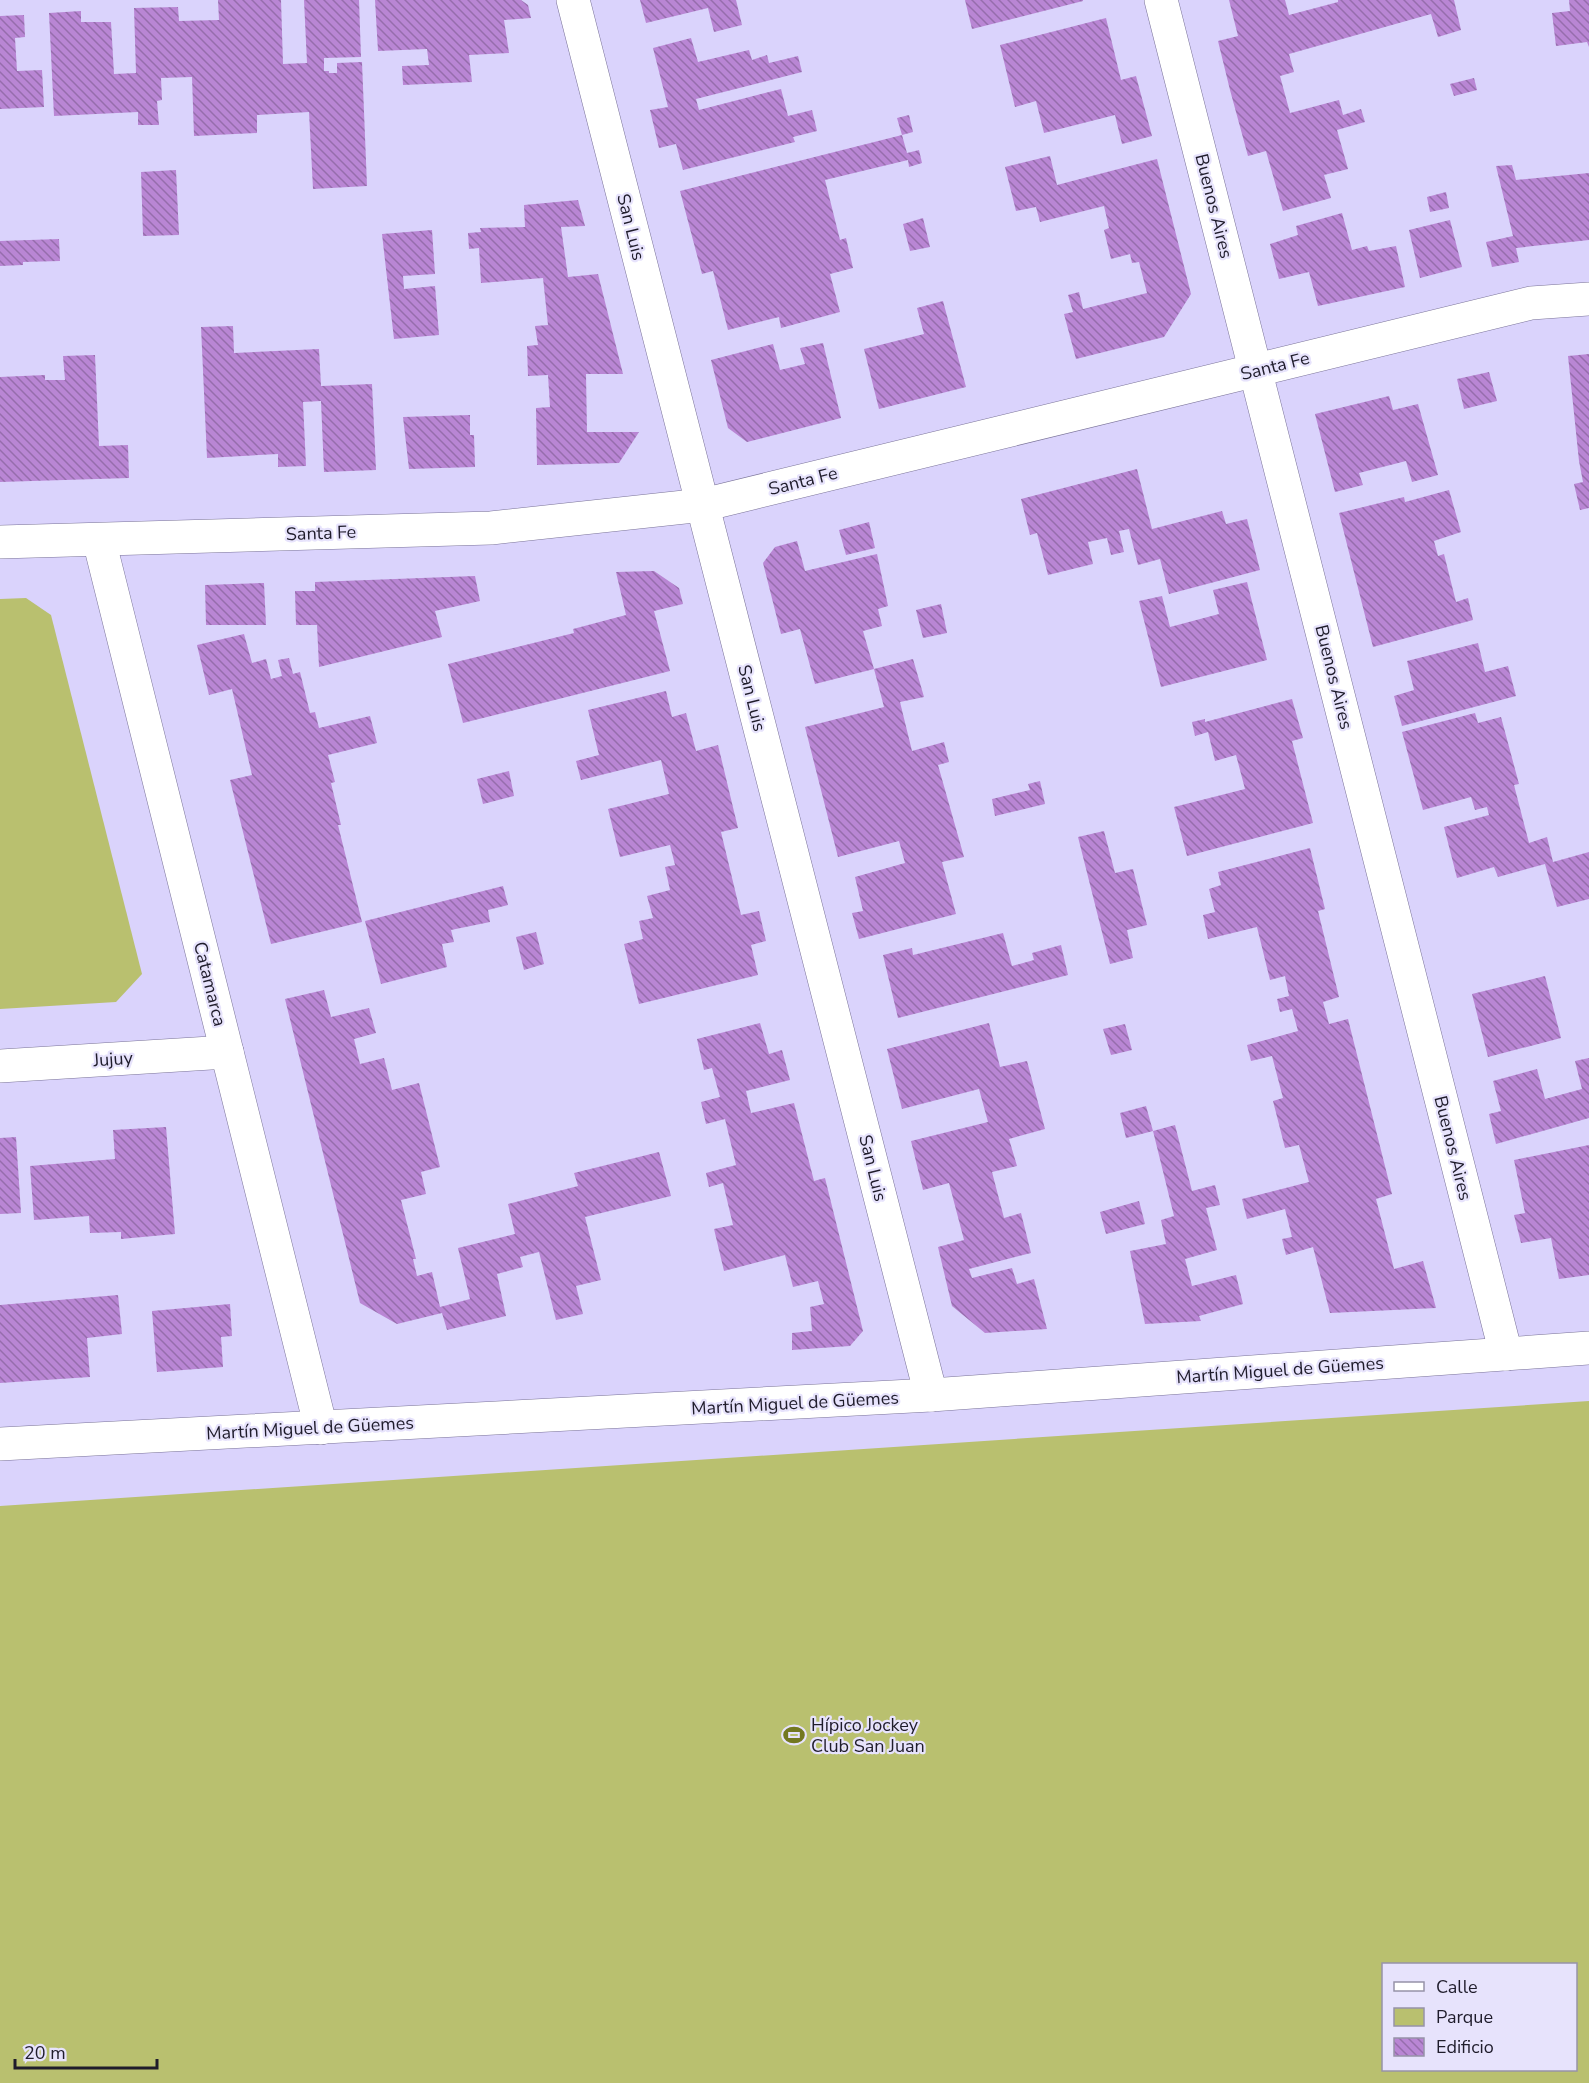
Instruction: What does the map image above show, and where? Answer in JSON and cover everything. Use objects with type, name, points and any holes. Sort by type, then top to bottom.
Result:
[{"type":"street","name":"San Luis","points":[[573,0],[931,1395]]},
{"type":"street","name":"Buenos Aires","points":[[1161,0],[1506,1354]]},
{"type":"street","name":"Santa Fe","points":[[0,542],[491,528],[703,505],[1531,303],[1589,299]]},
{"type":"street","name":"Catamarca","points":[[99,540],[321,1428]]},
{"type":"street","name":"Jujuy","points":[[0,1066],[227,1052]]},
{"type":"street","name":"Martín Miguel de Güemes","points":[[0,1444],[931,1395],[1589,1348]]},
{"type":"green space","points":[[26,598],[51,615],[142,974],[116,1002],[0,1009],[0,599]]},
{"type":"green space","name":"Hípico Jockey Club San Juan","points":[[1589,1401],[1589,2083],[0,2083],[0,1506]]},
{"type":"building","points":[[218,0],[281,0],[283,64],[307,63],[304,0],[359,0],[361,57],[324,58],[324,71],[337,73],[337,63],[362,62],[367,186],[313,189],[309,112],[257,115],[257,133],[194,136],[192,77],[161,78],[162,100],[157,101],[159,125],[138,125],[138,112],[54,116],[49,13],[81,11],[81,22],[111,22],[114,74],[136,73],[134,8],[178,7],[179,21],[219,20]]},
{"type":"building","points":[[375,0],[521,0],[528,5],[531,18],[504,20],[509,53],[469,55],[472,82],[403,85],[402,66],[429,65],[427,49],[378,51]]},
{"type":"building","points":[[640,0],[736,0],[742,25],[714,32],[708,8],[646,23]]},
{"type":"building","points":[[965,0],[1083,0],[1083,1],[972,29]]},
{"type":"building","points":[[1229,0],[1285,0],[1289,15],[1338,2],[1338,0],[1454,0],[1461,30],[1438,37],[1431,14],[1289,54],[1294,72],[1280,76],[1290,113],[1339,100],[1343,115],[1361,109],[1365,122],[1337,130],[1348,169],[1324,175],[1331,198],[1283,211],[1266,151],[1248,156],[1230,90],[1218,41],[1238,36]]},
{"type":"building","points":[[1569,0],[1589,0],[1589,47],[1587,42],[1556,46],[1552,13],[1570,11]]},
{"type":"building","points":[[24,15],[25,37],[15,38],[17,71],[42,70],[44,107],[0,109],[0,16]]},
{"type":"building","points":[[1106,18],[1121,80],[1136,76],[1152,136],[1122,144],[1115,115],[1044,133],[1036,101],[1015,107],[1000,45]]},
{"type":"building","points":[[691,38],[698,62],[749,50],[752,60],[767,55],[769,63],[798,56],[802,72],[696,99],[699,110],[781,89],[788,116],[812,110],[817,131],[793,137],[795,142],[683,170],[676,144],[659,148],[650,110],[668,107],[653,48]]},
{"type":"building","points":[[1474,78],[1477,90],[1454,96],[1450,84]]},
{"type":"building","points":[[909,115],[913,132],[902,135],[897,118]]},
{"type":"building","points":[[902,135],[907,153],[919,150],[922,163],[909,167],[908,160],[825,180],[840,240],[846,238],[853,268],[830,274],[840,312],[781,328],[779,317],[728,330],[713,271],[702,274],[680,191]]},
{"type":"building","points":[[1050,156],[1057,185],[1157,159],[1191,294],[1164,337],[1076,359],[1064,314],[1073,312],[1068,295],[1079,292],[1083,309],[1147,293],[1139,262],[1132,263],[1130,254],[1111,259],[1104,230],[1109,228],[1104,206],[1040,222],[1036,207],[1016,211],[1005,167]]},
{"type":"building","points":[[1512,165],[1516,180],[1589,173],[1589,240],[1516,248],[1519,262],[1492,267],[1486,242],[1513,236],[1496,166]]},
{"type":"building","points":[[176,170],[179,235],[143,236],[141,172]]},
{"type":"building","points":[[1446,192],[1449,208],[1430,212],[1427,197]]},
{"type":"building","points":[[578,200],[585,226],[561,227],[568,277],[598,274],[623,374],[586,374],[587,432],[639,432],[619,463],[537,465],[536,408],[550,407],[548,375],[528,376],[527,346],[538,345],[535,326],[548,325],[543,278],[481,283],[479,248],[469,249],[468,233],[481,232],[480,228],[525,227],[524,205]]},
{"type":"building","points":[[1342,213],[1352,250],[1367,246],[1369,251],[1396,246],[1405,287],[1318,306],[1309,272],[1279,279],[1270,244],[1298,235],[1296,226]]},
{"type":"building","points":[[923,218],[930,247],[910,251],[903,224]]},
{"type":"building","points":[[1450,220],[1462,267],[1420,278],[1409,230]]},
{"type":"building","points":[[432,230],[435,274],[403,276],[404,289],[435,286],[439,335],[394,339],[382,234]]},
{"type":"building","points":[[59,239],[60,261],[23,262],[23,265],[0,266],[0,241]]},
{"type":"building","points":[[943,301],[966,387],[879,409],[864,349],[924,334],[917,308]]},
{"type":"building","points":[[233,326],[234,353],[319,349],[321,386],[372,384],[376,470],[324,472],[321,401],[303,402],[306,466],[278,467],[278,454],[207,458],[201,327]]},
{"type":"building","points":[[823,343],[841,418],[747,442],[728,428],[711,360],[773,344],[780,370],[805,364],[800,348]]},
{"type":"building","points":[[1589,354],[1589,508],[1580,510],[1574,484],[1583,482],[1568,356]]},
{"type":"building","points":[[95,355],[99,446],[128,445],[129,478],[0,482],[0,377],[45,375],[45,380],[65,380],[63,356]]},
{"type":"building","points":[[1489,372],[1497,401],[1464,409],[1457,379]]},
{"type":"building","points":[[1389,396],[1393,410],[1418,404],[1438,475],[1412,482],[1406,461],[1359,473],[1363,485],[1335,492],[1315,414]]},
{"type":"building","points":[[470,415],[470,435],[474,435],[475,467],[409,469],[403,417]]},
{"type":"building","points":[[1137,469],[1152,529],[1222,511],[1226,524],[1247,519],[1260,570],[1169,594],[1160,559],[1138,565],[1129,529],[1119,531],[1124,552],[1111,555],[1107,538],[1088,542],[1093,564],[1048,575],[1037,533],[1030,535],[1021,499]]},
{"type":"building","points":[[1449,490],[1461,532],[1434,541],[1438,556],[1444,554],[1456,602],[1468,598],[1473,620],[1373,647],[1339,513],[1404,497],[1405,502]]},
{"type":"building","points":[[869,522],[875,548],[846,555],[839,530]]},
{"type":"building","points":[[797,541],[805,571],[877,554],[888,606],[878,609],[882,626],[863,631],[874,669],[815,684],[800,629],[781,634],[763,563],[775,547]]},
{"type":"building","points":[[654,571],[679,588],[683,604],[654,611],[670,671],[463,723],[448,664],[574,633],[573,629],[626,615],[616,572]]},
{"type":"building","points":[[475,576],[480,601],[435,611],[442,637],[319,667],[317,625],[296,625],[295,591],[315,591],[315,582]]},
{"type":"building","points":[[1247,582],[1267,660],[1161,687],[1139,601],[1162,596],[1170,627],[1219,614],[1213,590]]},
{"type":"building","points":[[264,583],[266,625],[206,625],[205,585]]},
{"type":"building","points":[[941,604],[947,633],[923,638],[916,610]]},
{"type":"building","points":[[244,634],[252,663],[266,659],[271,679],[282,676],[278,660],[289,658],[293,674],[300,672],[310,713],[315,712],[319,728],[370,716],[377,743],[328,755],[335,782],[331,783],[341,825],[338,825],[362,922],[271,944],[230,780],[252,775],[232,689],[209,695],[197,645]]},
{"type":"building","points":[[1478,643],[1485,672],[1508,666],[1516,696],[1402,726],[1394,696],[1414,690],[1407,661]]},
{"type":"building","points":[[913,659],[924,697],[900,702],[912,751],[944,742],[949,762],[938,765],[964,857],[942,862],[956,914],[859,939],[852,913],[863,911],[855,877],[905,863],[899,841],[838,857],[805,727],[884,707],[874,669]]},
{"type":"building","points":[[666,691],[672,717],[686,713],[696,751],[718,745],[738,828],[721,832],[741,915],[759,911],[766,941],[751,945],[758,975],[639,1004],[624,944],[643,939],[639,921],[653,918],[647,896],[670,890],[665,867],[675,865],[670,845],[620,857],[608,809],[669,794],[661,760],[581,780],[576,761],[599,755],[588,710]]},
{"type":"building","points":[[1292,699],[1303,738],[1292,741],[1313,823],[1187,856],[1174,807],[1245,789],[1236,755],[1215,761],[1208,732],[1195,736],[1192,722],[1205,719],[1205,722]]},
{"type":"building","points":[[1475,713],[1478,723],[1501,717],[1519,784],[1514,785],[1529,843],[1547,837],[1553,862],[1589,852],[1589,899],[1557,907],[1545,864],[1498,877],[1494,867],[1457,878],[1444,827],[1489,815],[1487,807],[1475,810],[1471,797],[1423,810],[1402,732]]},
{"type":"building","points":[[509,771],[514,796],[483,804],[477,779]]},
{"type":"building","points":[[1040,781],[1045,804],[995,816],[992,799],[1030,790],[1028,784]]},
{"type":"building","points":[[1104,831],[1115,873],[1133,869],[1147,925],[1127,930],[1133,958],[1110,964],[1078,837]]},
{"type":"building","points":[[1310,848],[1325,909],[1318,911],[1339,997],[1323,1002],[1329,1024],[1348,1019],[1392,1194],[1376,1199],[1394,1269],[1423,1261],[1436,1308],[1330,1313],[1313,1247],[1286,1255],[1282,1239],[1292,1237],[1285,1209],[1247,1219],[1242,1199],[1309,1182],[1299,1145],[1285,1148],[1273,1101],[1283,1098],[1272,1056],[1251,1061],[1247,1045],[1298,1031],[1292,1009],[1280,1012],[1277,999],[1289,996],[1285,976],[1270,980],[1257,927],[1208,939],[1203,915],[1215,912],[1209,889],[1221,885],[1218,872]]},
{"type":"building","points":[[503,886],[508,905],[488,910],[490,922],[451,930],[454,942],[442,944],[447,967],[381,984],[365,921]]},
{"type":"building","points":[[536,932],[544,964],[524,970],[516,937]]},
{"type":"building","points":[[1003,933],[1012,966],[1034,960],[1032,953],[1061,945],[1068,975],[898,1018],[883,955],[912,948],[913,955]]},
{"type":"building","points":[[1545,976],[1561,1038],[1488,1057],[1472,994]]},
{"type":"building","points":[[324,990],[331,1017],[369,1008],[376,1033],[354,1039],[360,1064],[384,1058],[392,1090],[419,1083],[440,1167],[421,1172],[426,1194],[401,1200],[416,1259],[413,1259],[417,1276],[432,1272],[440,1307],[470,1299],[458,1248],[515,1234],[508,1204],[578,1186],[574,1173],[659,1152],[671,1196],[585,1217],[601,1280],[576,1286],[583,1314],[556,1320],[539,1252],[520,1257],[523,1267],[497,1274],[506,1316],[447,1330],[442,1313],[397,1324],[360,1303],[285,999]]},
{"type":"building","points":[[760,1023],[769,1054],[782,1050],[790,1080],[746,1091],[751,1113],[794,1103],[814,1181],[825,1178],[863,1331],[850,1346],[792,1350],[792,1333],[812,1331],[810,1307],[824,1304],[818,1281],[793,1287],[785,1255],[724,1271],[714,1229],[733,1225],[723,1183],[709,1187],[706,1173],[736,1165],[725,1119],[706,1124],[701,1102],[720,1097],[712,1068],[704,1070],[697,1039]]},
{"type":"building","points":[[989,1023],[1000,1067],[1027,1061],[1045,1129],[1009,1139],[1017,1166],[992,1172],[1004,1218],[1021,1213],[1031,1253],[969,1269],[972,1278],[1012,1268],[1017,1284],[1034,1279],[1047,1329],[985,1333],[952,1306],[938,1247],[964,1240],[949,1183],[923,1190],[911,1141],[988,1122],[979,1089],[902,1109],[887,1049]]},
{"type":"building","points":[[1125,1024],[1132,1050],[1111,1055],[1103,1029]]},
{"type":"building","points":[[1589,1058],[1589,1118],[1496,1144],[1489,1114],[1501,1111],[1493,1081],[1537,1069],[1545,1099],[1582,1089],[1575,1061]]},
{"type":"building","points":[[1146,1106],[1153,1131],[1126,1138],[1120,1113]]},
{"type":"building","points":[[1175,1125],[1192,1191],[1215,1185],[1220,1205],[1206,1208],[1217,1250],[1185,1259],[1192,1286],[1236,1275],[1243,1304],[1199,1316],[1201,1321],[1145,1324],[1130,1251],[1166,1244],[1161,1220],[1174,1216],[1153,1131]]},
{"type":"building","points":[[166,1127],[175,1234],[121,1239],[121,1232],[90,1233],[89,1216],[34,1220],[30,1166],[115,1159],[113,1130]]},
{"type":"building","points":[[16,1137],[21,1213],[0,1214],[0,1138]]},
{"type":"building","points":[[1589,1145],[1589,1275],[1559,1279],[1551,1238],[1521,1243],[1514,1215],[1525,1213],[1514,1160]]},
{"type":"building","points":[[1139,1201],[1145,1224],[1106,1234],[1100,1212]]},
{"type":"building","points":[[118,1295],[122,1334],[87,1338],[90,1377],[0,1383],[0,1305]]},
{"type":"building","points":[[230,1304],[232,1336],[221,1337],[223,1367],[157,1372],[152,1311]]},
{"type":"place","name":"Hípico Jockey Club San Juan","points":[[794,1735]]}]
